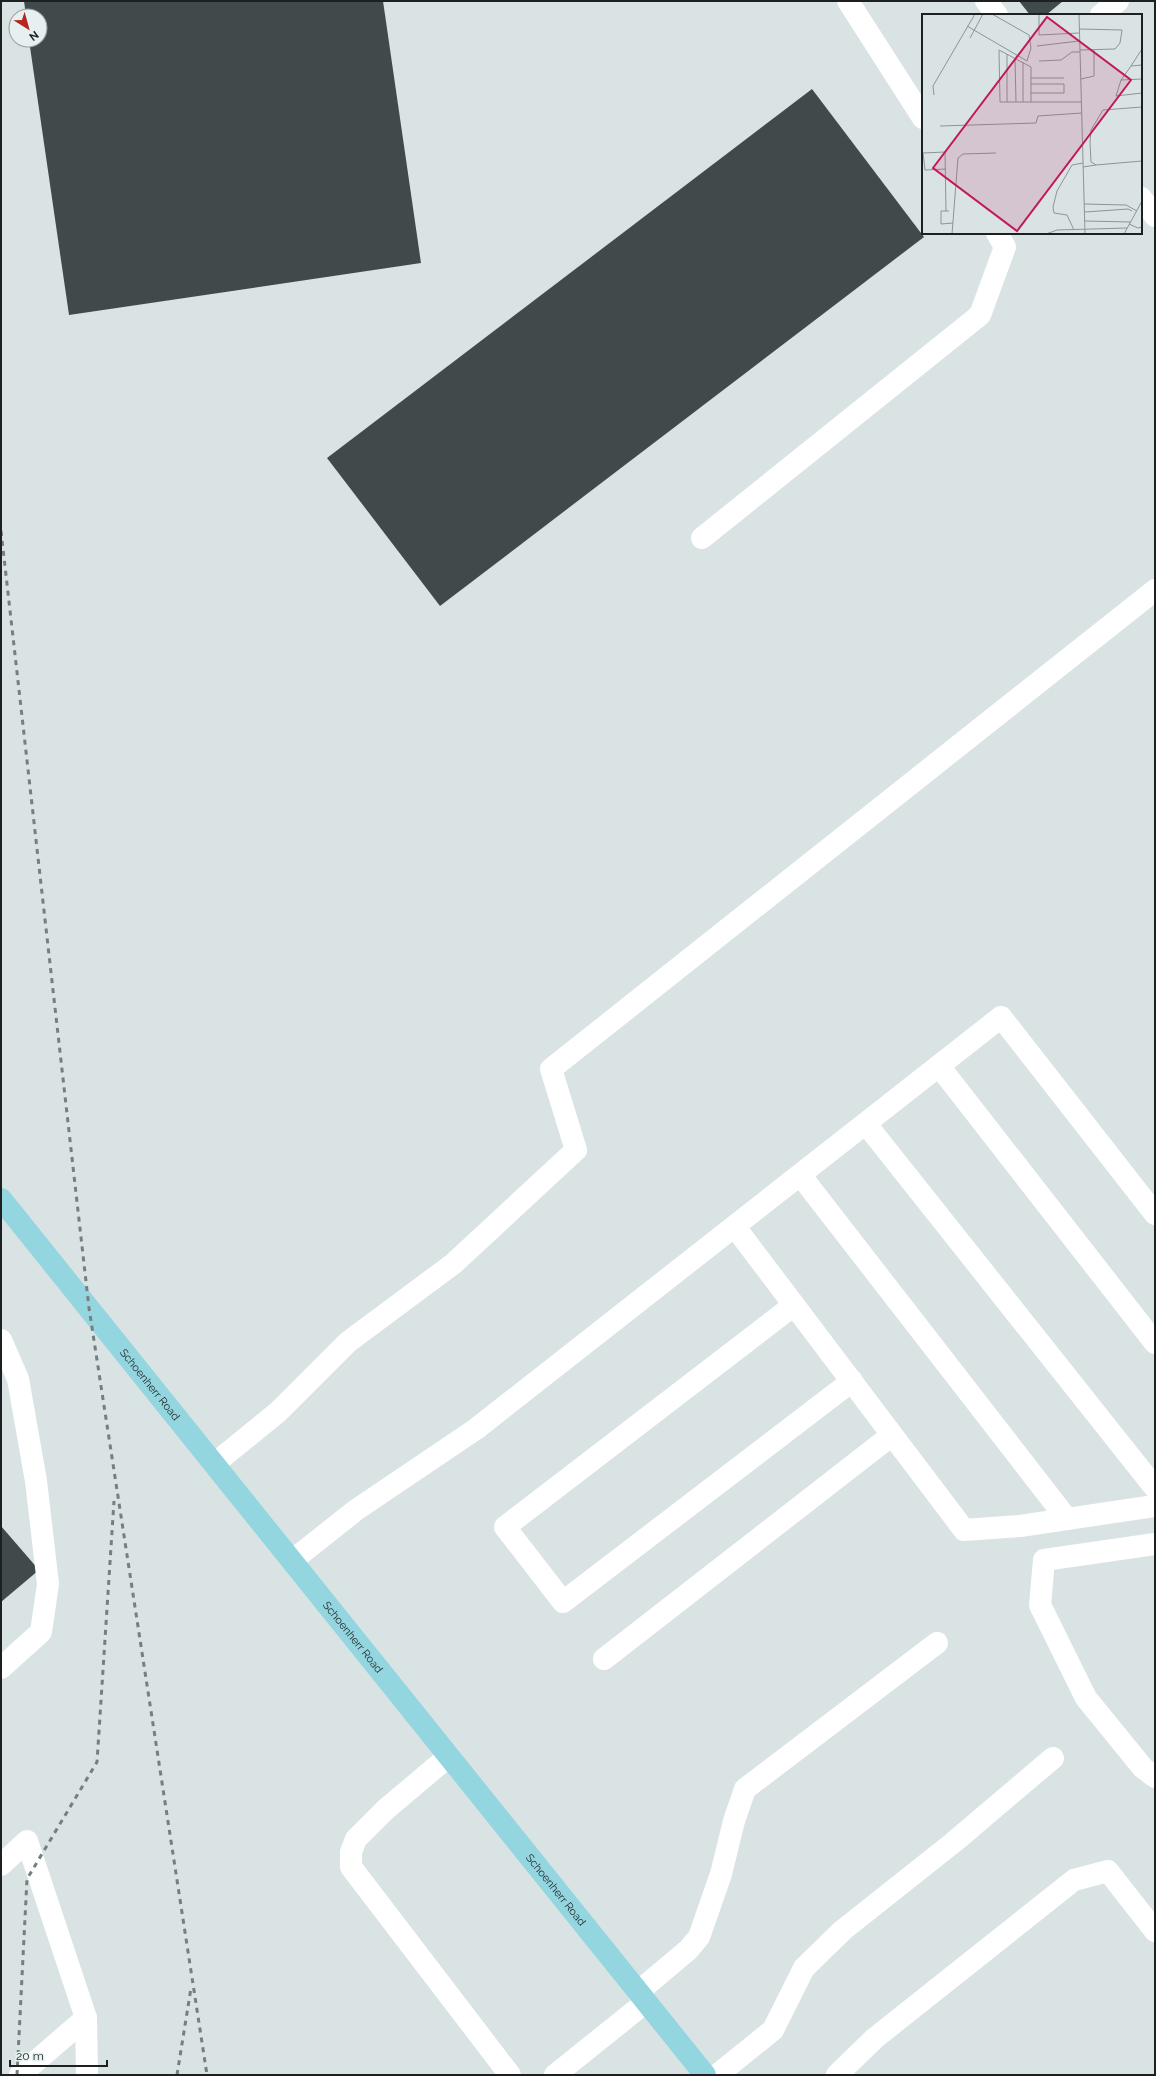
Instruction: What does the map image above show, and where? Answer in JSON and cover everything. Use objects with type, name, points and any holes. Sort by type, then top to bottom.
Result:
[{"type":"main road","name":"Schoenherr Road","points":[[1,1199],[293,1560],[705,2075]]},
{"type":"lane","points":[[848,1],[922,116]]},
{"type":"lane","points":[[986,1],[996,14]]},
{"type":"lane","points":[[1102,14],[1118,1]]},
{"type":"lane","points":[[1142,199],[1155,216]]},
{"type":"lane","points":[[702,538],[980,315],[1005,246],[998,234]]},
{"type":"lane","points":[[214,1464],[278,1412],[348,1342],[453,1264],[576,1150],[551,1069],[1155,590]]},
{"type":"lane","points":[[293,1560],[356,1510],[476,1429],[801,1176],[1001,1017],[1155,1214]]},
{"type":"lane","points":[[939,1066],[1155,1343]]},
{"type":"lane","points":[[866,1124],[1155,1488]]},
{"type":"lane","points":[[801,1176],[1067,1519]]},
{"type":"lane","points":[[735,1227],[964,1530],[1020,1526],[1155,1506]]},
{"type":"lane","points":[[794,1305],[505,1527],[563,1602],[852,1381]]},
{"type":"lane","points":[[1,1340],[18,1379],[36,1480],[48,1584],[41,1632],[1,1668]]},
{"type":"lane","points":[[604,1659],[892,1435]]},
{"type":"lane","points":[[1155,1544],[1044,1560],[1040,1605],[1086,1698],[1143,1768],[1155,1777]]},
{"type":"lane","points":[[555,2075],[642,1997],[699,1938],[721,1874],[734,1821],[745,1789],[937,1643]]},
{"type":"lane","points":[[449,1756],[380,1814],[356,1839],[351,1852],[351,1867],[510,2075]]},
{"type":"lane","points":[[717,2075],[773,2030],[804,1968],[843,1930],[954,1842],[1053,1758]]},
{"type":"lane","points":[[1,1865],[27,1841],[86,2018],[86,2075]]},
{"type":"lane","points":[[837,2075],[875,2038],[1074,1880],[1108,1871],[1155,1931]]},
{"type":"lane","points":[[20,2075],[86,2018]]},
{"type":"building","points":[[24,1],[383,1],[421,263],[69,315],[30,48],[48,48],[48,8],[25,8]]},
{"type":"building","points":[[1019,1],[1063,1],[1047,14],[1029,14]]},
{"type":"building","points":[[812,89],[924,237],[440,606],[327,458]]},
{"type":"building","points":[[1,1526],[39,1570],[1,1602]]},
{"type":"railway","points":[[1,531],[89,1308],[207,2075]]},
{"type":"railway","points":[[17,2075],[27,1879],[97,1762],[114,1501]]},
{"type":"railway","points":[[177,2075],[191,1988]]}]
